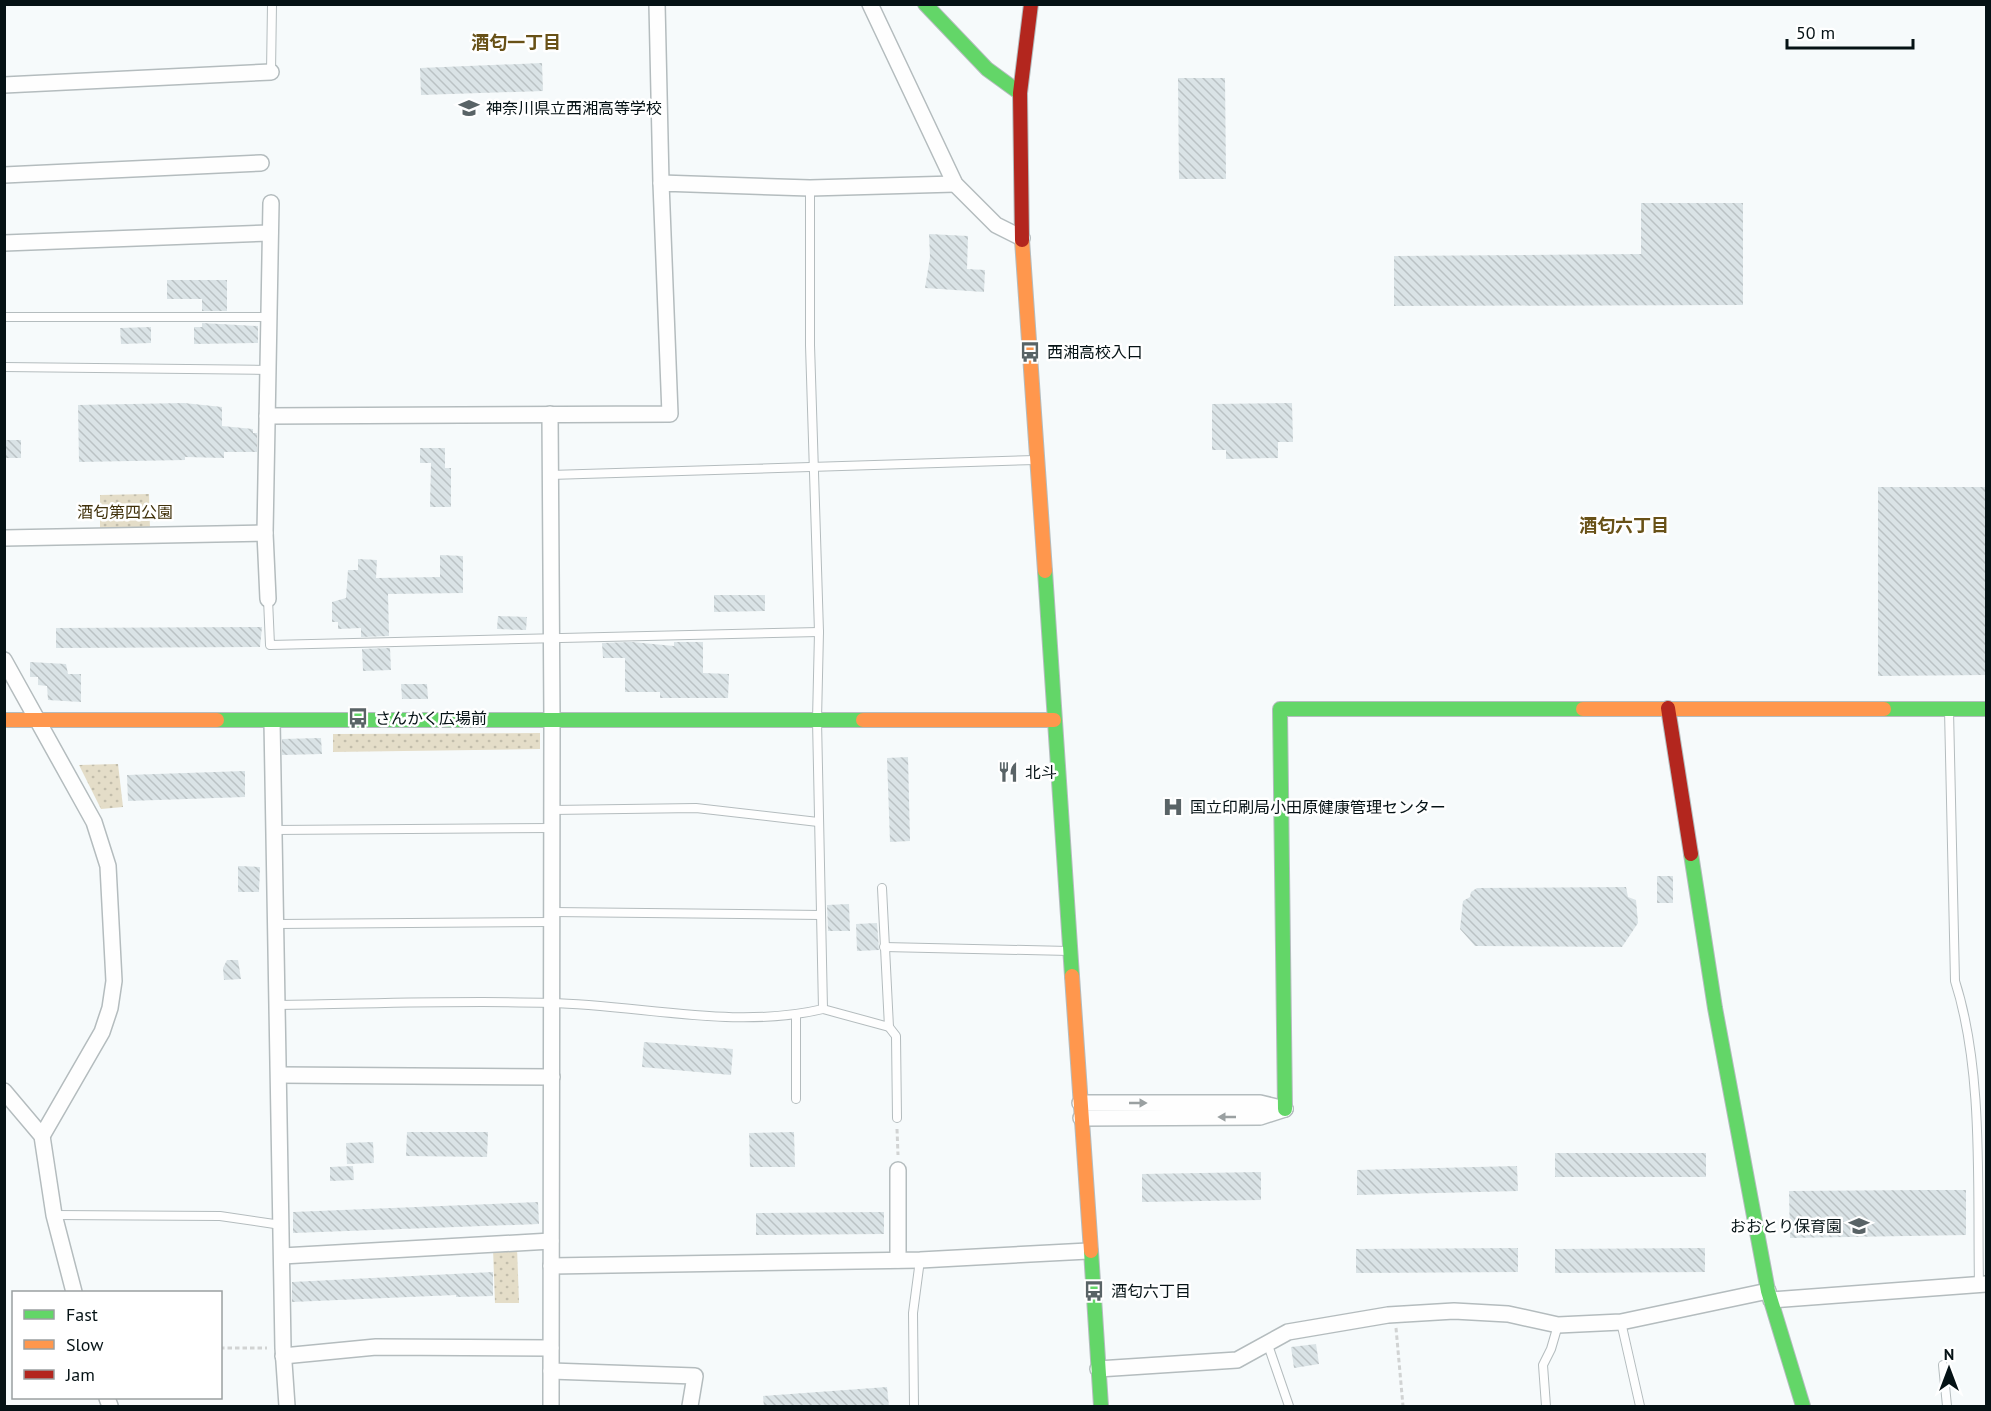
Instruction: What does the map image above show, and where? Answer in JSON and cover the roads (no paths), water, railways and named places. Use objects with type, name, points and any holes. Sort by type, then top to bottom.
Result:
[{"type":"street","points":[[267,416],[670,414],[657,4]]},
{"type":"street","points":[[870,4],[955,184],[996,225],[1022,238]]},
{"type":"street","points":[[925,4],[987,69],[1020,93]]},
{"type":"street","points":[[1031,4],[1020,93],[1022,238],[1088,1251],[1101,1407]]},
{"type":"street","points":[[4,85],[271,72]]},
{"type":"street","points":[[4,175],[261,163]]},
{"type":"street","points":[[661,183],[810,188],[955,184]]},
{"type":"street","points":[[268,598],[265,533],[271,203]]},
{"type":"street","points":[[4,243],[270,233]]},
{"type":"street","points":[[550,414],[552,720],[550,1407]]},
{"type":"street","points":[[4,538],[265,533]]},
{"type":"street","points":[[4,660],[94,822],[108,866],[114,981],[110,1008],[102,1032],[42,1136]]},
{"type":"street","points":[[1668,708],[1715,1008],[1769,1296],[1803,1407]]},
{"type":"street","points":[[1080,1110],[1260,1117],[1285,1109],[1280,709],[1986,709]]},
{"type":"street","points":[[4,720],[1054,720]]},
{"type":"street","points":[[272,721],[283,1352],[286,1407]]},
{"type":"street","points":[[279,1075],[552,1077]]},
{"type":"street","points":[[4,1091],[42,1136],[54,1215],[73,1291]]},
{"type":"street","points":[[898,1170],[898,1260]]},
{"type":"street","points":[[282,1257],[551,1241]]},
{"type":"street","points":[[551,1266],[920,1260],[1088,1251]]},
{"type":"street","points":[[1098,1369],[1237,1360],[1268,1346],[1288,1332],[1394,1314],[1454,1311],[1508,1314],[1558,1324],[1621,1322],[1769,1296],[1983,1284]]},
{"type":"street","points":[[283,1352],[376,1347],[551,1348]]},
{"type":"street","points":[[551,1371],[695,1376],[690,1407]]},
{"type":"lane","points":[[271,72],[272,4]]},
{"type":"lane","points":[[810,188],[810,345],[819,632],[817,720],[822,1009]]},
{"type":"lane","points":[[4,317],[269,317]]},
{"type":"lane","points":[[4,367],[268,370]]},
{"type":"lane","points":[[550,475],[1037,460]]},
{"type":"lane","points":[[268,598],[270,645],[819,632]]},
{"type":"lane","points":[[1949,709],[1955,981],[1967,1017],[1974,1086],[1983,1284]]},
{"type":"lane","points":[[552,810],[696,808],[818,822]]},
{"type":"lane","points":[[274,830],[552,828]]},
{"type":"lane","points":[[882,888],[889,1027],[896,1036],[897,1118]]},
{"type":"lane","points":[[276,924],[552,917],[820,915]]},
{"type":"lane","points":[[884,947],[1070,951]]},
{"type":"lane","points":[[278,1005],[552,1003],[739,1018],[795,1015],[822,1009],[889,1027]]},
{"type":"lane","points":[[795,1015],[796,1099]]},
{"type":"lane","points":[[54,1215],[220,1216],[281,1225]]},
{"type":"lane","points":[[914,1407],[913,1313],[920,1260]]},
{"type":"lane","points":[[1621,1322],[1640,1407]]},
{"type":"lane","points":[[1546,1407],[1543,1365],[1551,1349],[1558,1324]]},
{"type":"lane","points":[[1268,1346],[1289,1407]]},
{"type":"lane","points":[[1943,1365],[1947,1407]]},
{"type":"place","name":"神奈川県立西湘高等学校","points":[[469,108]]},
{"type":"place","name":"西湘高校入口","points":[[1030,352]]},
{"type":"place","name":"さんかく広場前","points":[[358,718]]},
{"type":"place","name":"北斗","points":[[1008,772]]},
{"type":"place","name":"国立印刷局小田原健康管理センター","points":[[1173,807]]},
{"type":"place","name":"おおとり保育園","points":[[1859,1226]]},
{"type":"place","name":"酒匂六丁目","points":[[1094,1291]]},
{"type":"district","name":"酒匂一丁目","points":[[516,43]]},
{"type":"district","name":"酒匂六丁目","points":[[1624,526]]},
{"type":"park label","name":"酒匂第四公園","points":[[125,512]]}]
